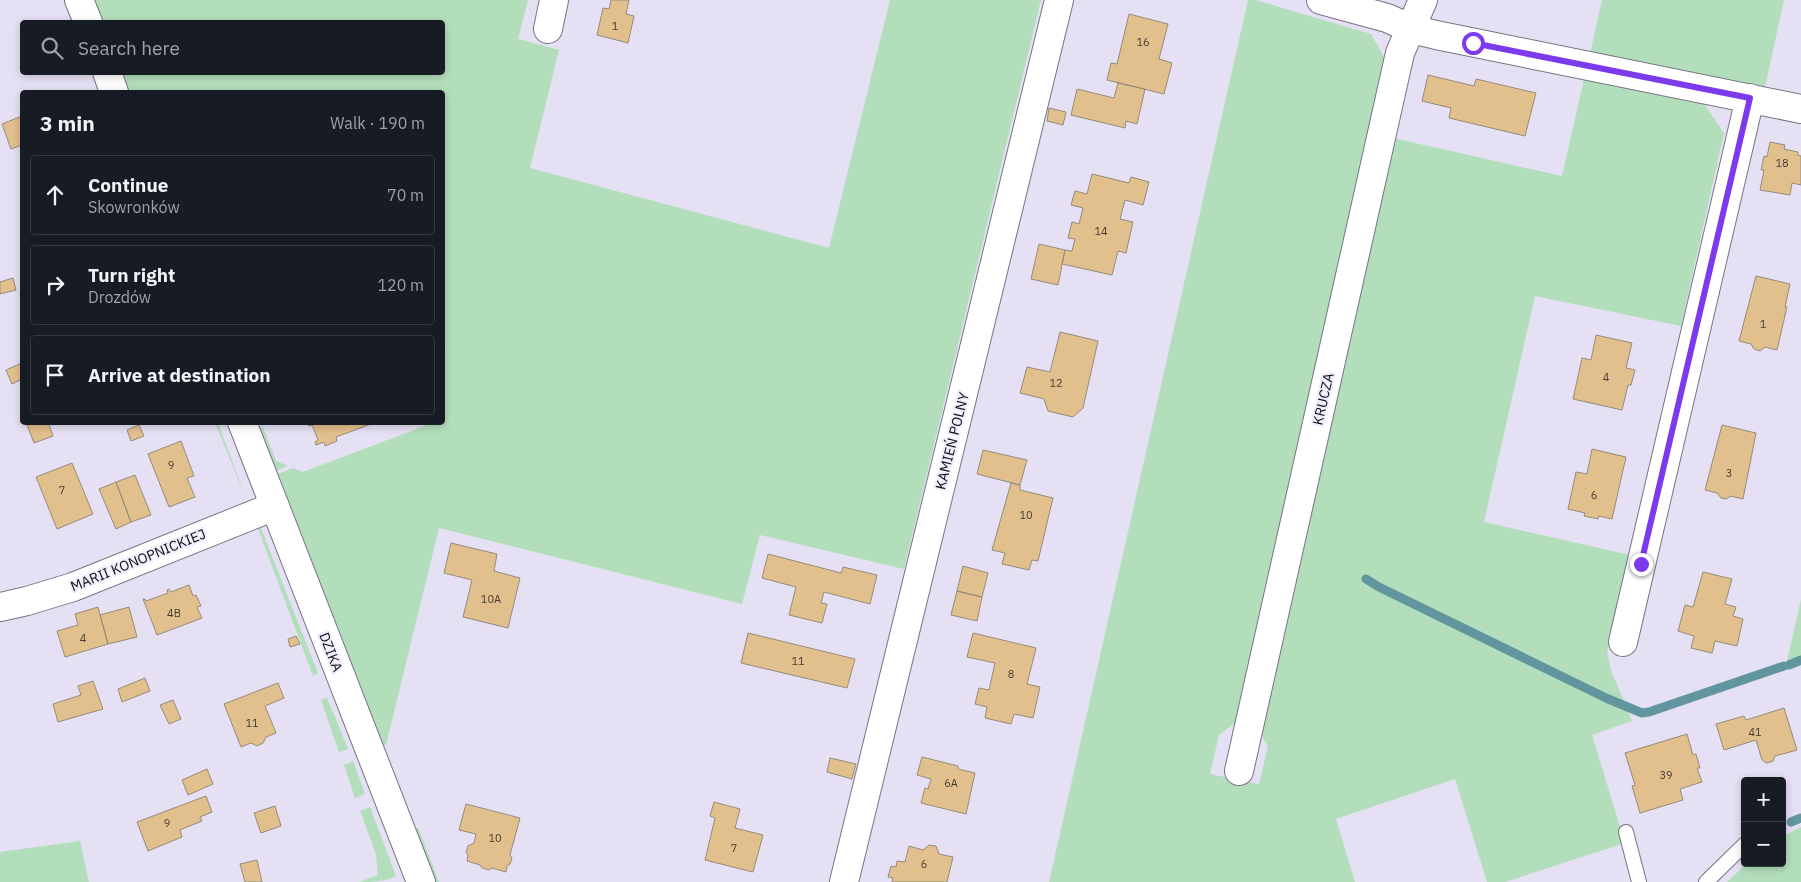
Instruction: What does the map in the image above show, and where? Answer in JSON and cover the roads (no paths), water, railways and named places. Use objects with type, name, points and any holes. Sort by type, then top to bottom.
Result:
[{"type":"street","points":[[79,0],[87,20]]},
{"type":"street","points":[[548,29],[554,0]]},
{"type":"street","name":"KAMIEŃ POLNY","points":[[844,882],[1059,0]]},
{"type":"street","points":[[1321,0],[1387,18],[1412,29],[1436,35],[1801,109]]},
{"type":"street","name":"KRUCZA","points":[[1239,771],[1400,53],[1423,0]]},
{"type":"street","points":[[108,75],[113,90]]},
{"type":"street","points":[[1623,642],[1750,98]]},
{"type":"street","name":"DZIKA","points":[[243,425],[421,882]]},
{"type":"street","name":"MARII KONOPNICKIEJ","points":[[0,608],[73,587],[275,506]]},
{"type":"lane","points":[[1626,832],[1639,882]]},
{"type":"lane","points":[[1706,882],[1741,848]]},
{"type":"waterway","points":[[1366,579],[1606,698],[1642,713],[1784,666]]},
{"type":"waterway","points":[[1789,665],[1801,660]]},
{"type":"waterway","points":[[1791,822],[1801,818]]}]
